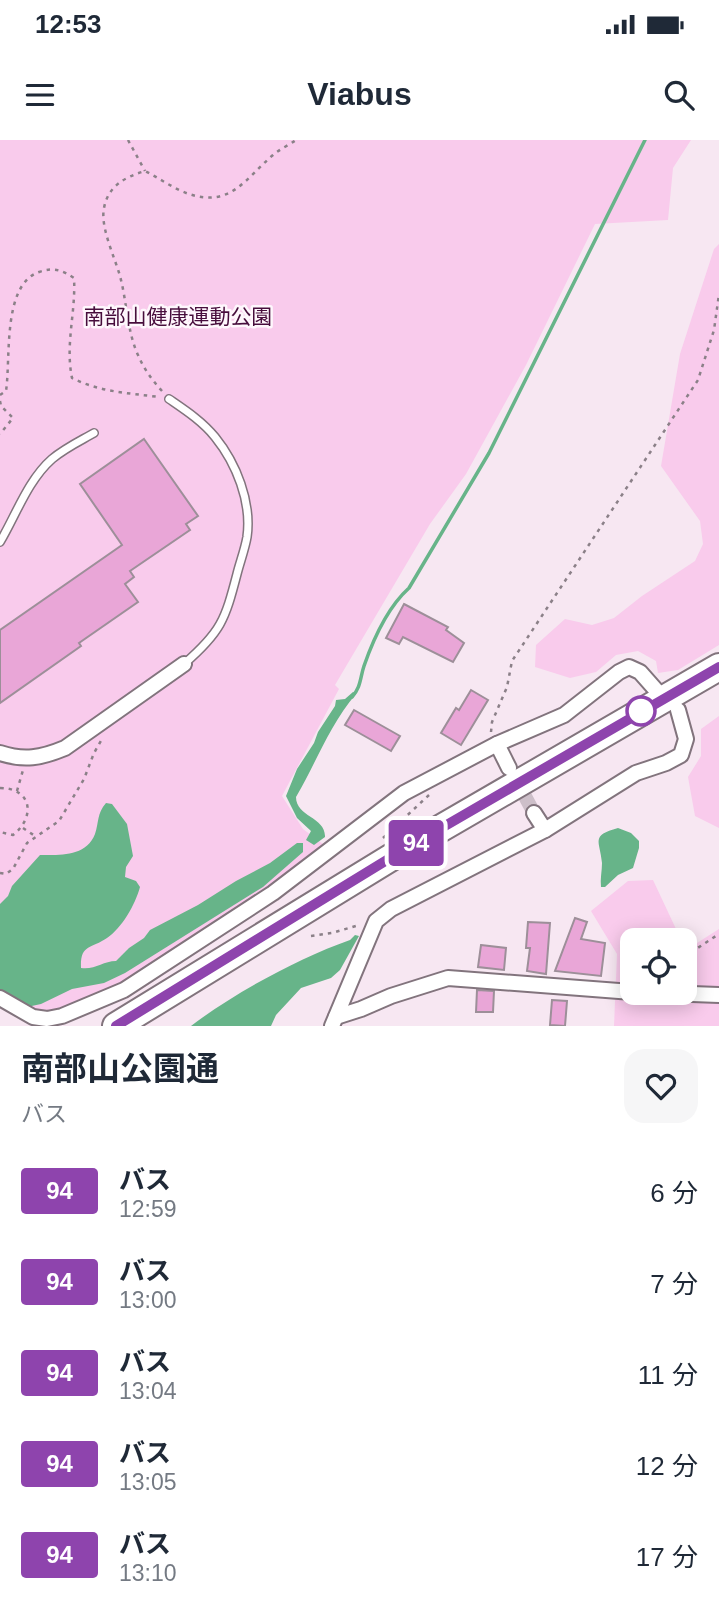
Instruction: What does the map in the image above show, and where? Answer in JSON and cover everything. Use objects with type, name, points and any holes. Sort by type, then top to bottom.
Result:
[{"type":"highway","points":[[149,1026],[671,704],[719,667]]},
{"type":"highway","points":[[116,1026],[377,866],[671,704],[719,687]]},
{"type":"street","points":[[0,753],[26,759],[44,757],[65,748],[184,664]]},
{"type":"street","points":[[0,998],[33,1017],[47,1019],[62,1016],[124,990],[274,893],[404,793],[497,744],[564,715],[619,672],[629,667],[640,672],[671,704],[686,739],[681,755],[636,774],[545,830],[391,909],[376,921],[334,1021]]},
{"type":"street","points":[[497,744],[509,768]]},
{"type":"street","points":[[534,813],[545,830]]},
{"type":"street","points":[[334,1021],[448,978],[620,991]]},
{"type":"street","points":[[697,994],[719,995]]},
{"type":"lane","points":[[169,399],[214,435],[229,457],[239,481],[248,519],[247,537],[228,608],[208,643],[184,664]]},
{"type":"lane","points":[[0,542],[36,478],[50,460],[67,447],[94,433]]},
{"type":"path","points":[[128,140],[145,171],[189,194],[211,198],[230,194],[248,181],[273,154],[296,140]]},
{"type":"path","points":[[145,171],[126,177],[111,190],[103,210],[137,352],[149,377],[169,399]]},
{"type":"path","points":[[0,395],[6,391],[12,311],[18,291],[30,275],[47,269],[63,270],[74,278],[75,294],[68,358],[72,378],[123,395],[169,399]]},
{"type":"path","points":[[497,744],[491,732],[492,722],[507,687],[512,661],[698,380],[713,330],[719,294]]},
{"type":"path","points":[[0,401],[1,406],[13,418],[0,434]]},
{"type":"path","points":[[0,873],[6,874],[13,869],[27,843],[59,821],[84,779],[111,716]]},
{"type":"path","points":[[17,790],[26,759]]},
{"type":"path","points":[[0,788],[17,790],[24,797],[27,807],[22,828],[13,835],[0,832]]},
{"type":"path","points":[[376,847],[431,794]]},
{"type":"path","points":[[22,828],[34,836]]},
{"type":"path","points":[[312,936],[376,921]]},
{"type":"path","points":[[697,948],[719,934]]},
{"type":"green space","name":"南部山健康運動公園","points":[[0,140],[691,140],[673,168],[668,220],[595,224],[526,365],[466,474],[430,524],[335,685],[339,689],[282,796],[303,829],[331,850],[123,990],[47,1019],[0,998]]},
{"type":"green space","points":[[719,244],[719,645],[678,670],[658,673],[656,661],[638,651],[616,655],[596,672],[570,678],[535,667],[536,645],[565,619],[592,625],[614,618],[695,561],[703,544],[700,521],[661,466],[680,354],[714,249]]},
{"type":"green space","points":[[719,716],[719,828],[695,816],[688,777],[701,756],[701,729]]},
{"type":"green space","points":[[653,880],[676,928],[620,928],[620,1005],[697,1005],[697,943],[719,929],[719,1026],[614,1026],[617,954],[591,911],[628,881]]},
{"type":"shaded area","points":[[353,692],[356,694],[331,731],[296,797],[301,809],[324,830],[325,837],[314,845],[306,840],[311,831],[297,818],[286,796],[297,769],[336,700],[345,699]]},
{"type":"shaded area","points":[[106,803],[112,804],[127,824],[133,856],[126,867],[125,877],[136,881],[140,887],[123,922],[107,938],[85,951],[81,968],[116,961],[150,930],[270,863],[297,843],[303,843],[303,852],[263,887],[125,973],[104,983],[72,989],[41,1004],[27,1007],[0,990],[0,904],[40,855],[72,853],[91,842]]},
{"type":"shaded area","points":[[618,828],[631,833],[639,841],[639,848],[633,868],[601,887],[599,840],[603,834]]},
{"type":"shaded area","points":[[355,935],[359,936],[340,970],[331,978],[301,988],[276,1015],[271,1026],[191,1026],[268,977],[350,940]]},
{"type":"building","points":[[144,439],[198,516],[186,524],[190,530],[130,571],[134,577],[125,584],[138,602],[0,703],[0,630],[122,545],[80,484]]},
{"type":"building","points":[[404,604],[448,627],[446,630],[464,643],[453,662],[403,637],[399,644],[386,638]]},
{"type":"building","points":[[471,690],[488,700],[461,745],[441,733]]},
{"type":"building","points":[[354,710],[400,736],[391,751],[345,725]]},
{"type":"building","points":[[575,918],[587,922],[581,939],[605,943],[601,976],[555,971]]},
{"type":"building","points":[[528,922],[550,923],[546,974],[527,971],[530,948],[526,948]]},
{"type":"building","points":[[481,945],[506,948],[504,970],[478,967]]},
{"type":"building","points":[[477,990],[494,991],[493,1012],[476,1012]]},
{"type":"building","points":[[552,1000],[567,1001],[565,1026],[550,1025]]},
{"type":"waterway","points":[[352,697],[359,686],[364,666],[382,624],[409,588],[489,453],[645,140]]},
{"type":"tunnel","points":[[515,778],[534,813]]},
{"type":"bus line","name":"94","points":[[116,1026],[400,852],[719,667]]}]
